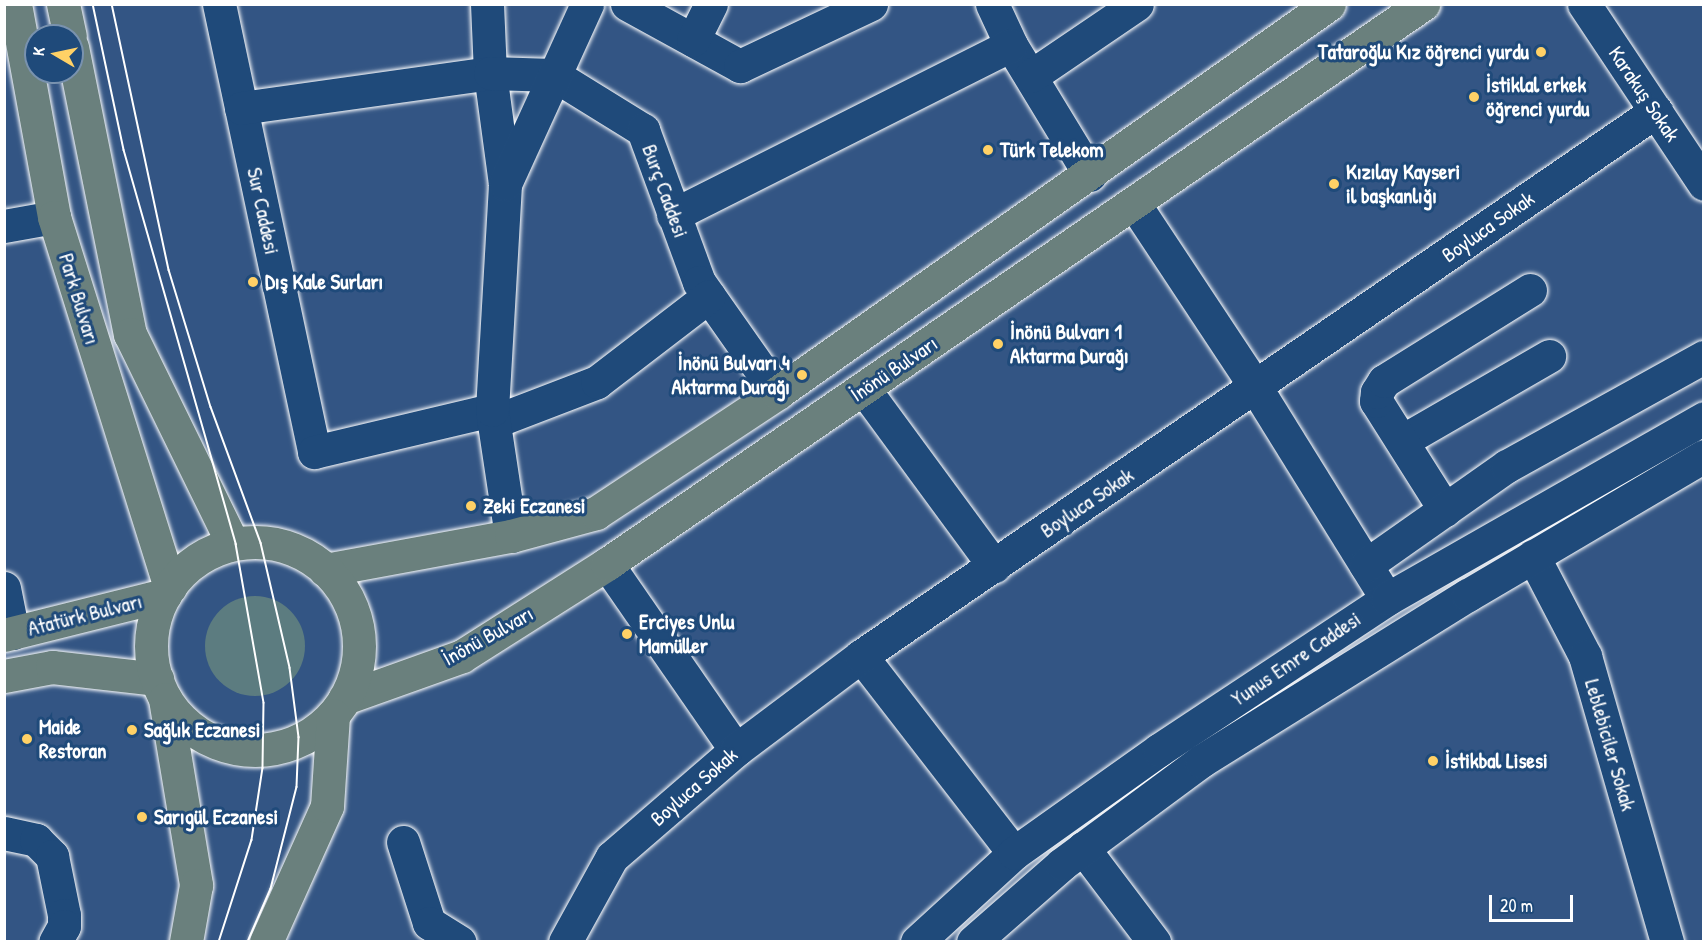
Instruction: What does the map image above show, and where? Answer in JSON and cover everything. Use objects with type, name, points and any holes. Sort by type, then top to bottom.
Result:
[{"type":"main road","name":"Park Bulvarı","points":[[15,4],[54,217],[167,591]]},
{"type":"main road","points":[[63,4],[67,24]]},
{"type":"main road","points":[[325,570],[511,536],[596,513],[777,393],[1090,175],[1329,4]]},
{"type":"main road","name":"İnönü Bulvarı","points":[[339,706],[462,656],[607,564],[1135,205],[1423,4]]},
{"type":"main road","name":"Park Bulvarı","points":[[79,84],[130,334],[233,544]]},
{"type":"main road","points":[[186,942],[196,885],[152,636],[167,591],[194,562],[233,544],[276,544],[297,550],[325,570],[345,593],[358,634],[356,667],[339,706],[327,806],[266,942]]},
{"type":"main road","name":"Atatürk Bulvarı","points":[[9,634],[167,591]]},
{"type":"main road","name":"Atatürk Bulvarı","points":[[4,676],[52,667],[161,689]]},
{"type":"main road","points":[[161,689],[194,731],[234,748],[277,748],[317,730],[339,706]]},
{"type":"street","name":"Sur Caddesi","points":[[219,4],[314,452],[492,416]]},
{"type":"street","points":[[487,4],[490,73],[505,184],[492,416],[511,536]]},
{"type":"street","points":[[505,184],[587,4]]},
{"type":"street","points":[[627,4],[740,66],[871,4]]},
{"type":"street","points":[[693,40],[711,4]]},
{"type":"street","points":[[992,4],[1011,45],[1090,175]]},
{"type":"street","points":[[1030,76],[1137,4]]},
{"type":"street","name":"Karakuş Sokak","points":[[1584,4],[1704,184]]},
{"type":"street","points":[[673,215],[1011,45]]},
{"type":"street","name":"Burç Caddesi","points":[[241,108],[490,73],[554,75],[644,130],[699,282],[777,393]]},
{"type":"street","name":"Boyluca Sokak","points":[[565,942],[612,856],[736,750],[861,656],[1256,388],[1656,111]]},
{"type":"street","points":[[1135,205],[1256,388],[1387,599]]},
{"type":"street","points":[[4,226],[54,217]]},
{"type":"street","points":[[1445,510],[1376,401],[1384,381],[1530,290]]},
{"type":"street","points":[[492,416],[597,382],[709,296]]},
{"type":"street","points":[[1402,441],[1549,356]]},
{"type":"street","points":[[1366,565],[1507,466],[1704,357]]},
{"type":"street","points":[[864,389],[994,566]]},
{"type":"street","name":"Yunus Emre Caddesi","points":[[917,942],[1014,853],[1159,750],[1387,599],[1704,418]]},
{"type":"street","name":"Yunus Emre Caddesi","points":[[974,942],[1083,848],[1201,760],[1533,556],[1704,456]]},
{"type":"street","name":"Leblebiciler Sokak","points":[[1533,556],[1585,656],[1666,942]]},
{"type":"street","points":[[607,564],[736,750]]},
{"type":"street","points":[[4,588],[9,634]]},
{"type":"street","points":[[861,656],[1014,853]]},
{"type":"street","points":[[4,833],[36,840],[52,856],[64,915],[64,926],[56,942]]},
{"type":"street","points":[[403,842],[429,923],[459,942]]},
{"type":"street","points":[[1083,848],[1154,942]]},
{"type":"shaded area","points":[[5,5],[1703,5],[1703,941],[5,942]]},
{"type":"green space","points":[[255,596],[274,600],[291,610],[301,627],[305,646],[301,665],[291,682],[274,692],[255,696],[236,692],[219,682],[209,665],[205,646],[209,627],[219,610],[236,600]]},
{"type":"tram line","points":[[93,4],[124,150],[236,544],[264,703],[263,768],[252,840],[219,942]]},
{"type":"tram line","points":[[112,4],[169,270],[211,407],[261,543],[290,668],[299,737],[297,787],[271,889],[248,942]]},
{"type":"place","name":"Tataroğlu Kız öğrenci yurdu","points":[[1541,52]]},
{"type":"place","name":"İstiklal erkek öğrenci yurdu","points":[[1474,97]]},
{"type":"place","name":"Türk Telekom","points":[[988,150]]},
{"type":"place","name":"Kızılay Kayseri il başkanlığı","points":[[1334,184]]},
{"type":"place","name":"Dış Kale Surları","points":[[253,282]]},
{"type":"place","name":"İnönü Bulvarı 1 Aktarma Durağı","points":[[998,344]]},
{"type":"place","name":"İnönü Bulvarı 4 Aktarma Durağı","points":[[802,375]]},
{"type":"place","name":"Zeki Eczanesi","points":[[471,506]]},
{"type":"place","name":"Erciyes Unlu Mamüller","points":[[627,634]]},
{"type":"place","name":"Sağlık Eczanesi","points":[[132,730]]},
{"type":"place","name":"Maide Restoran","points":[[27,739]]},
{"type":"place","name":"İstikbal Lisesi","points":[[1433,761]]},
{"type":"place","name":"Sarıgül Eczanesi","points":[[142,817]]}]
